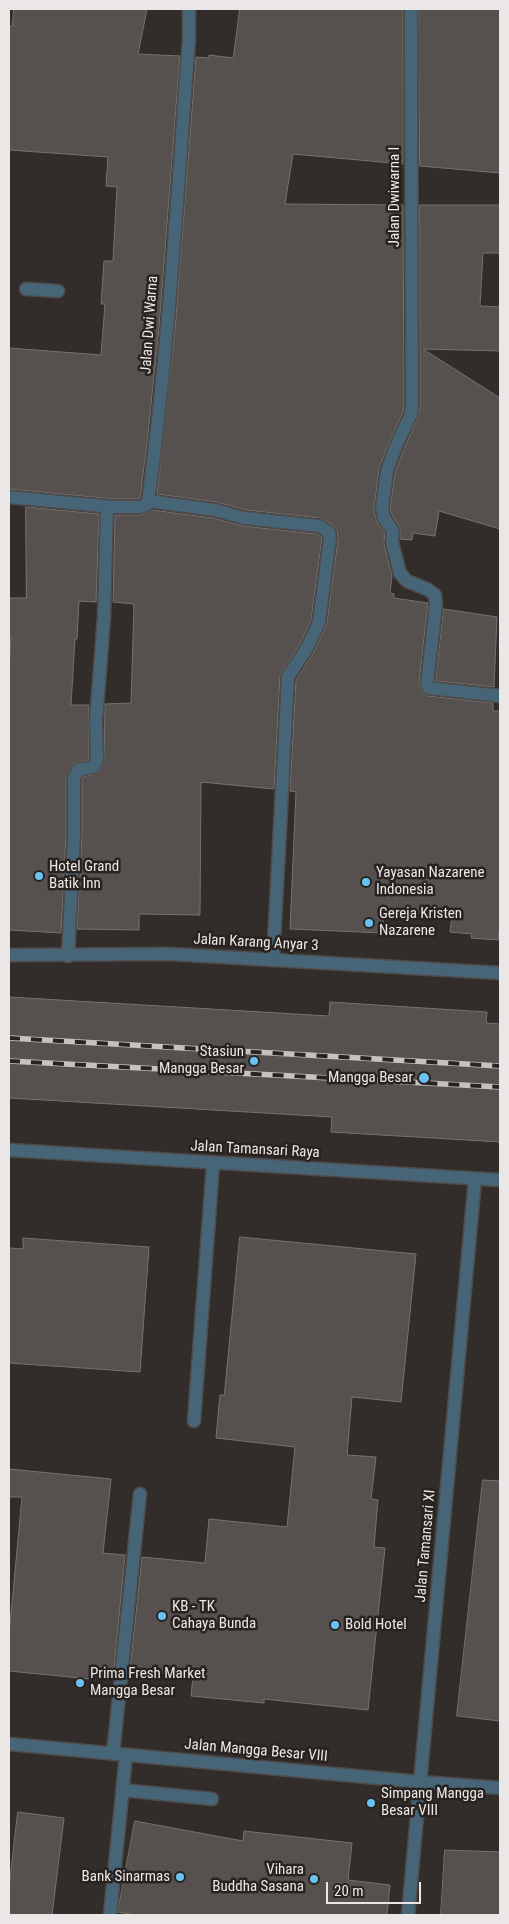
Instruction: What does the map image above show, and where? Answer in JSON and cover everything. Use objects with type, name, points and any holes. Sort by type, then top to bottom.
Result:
[{"type":"street","name":"Jalan Dwi Warna","points":[[148,501],[165,354],[189,40],[189,9]]},
{"type":"street","name":"Jalan Dwiwarna I","points":[[411,9],[411,414],[387,471],[382,508],[384,518],[393,531],[392,542],[400,573],[407,581],[427,589],[435,595],[436,604],[428,688],[500,696]]},
{"type":"street","points":[[26,289],[58,291]]},
{"type":"street","points":[[9,497],[107,506],[140,507],[146,505],[148,501],[215,510],[244,518],[319,526],[329,532],[330,538],[319,622],[307,648],[288,677],[273,960]]},
{"type":"street","points":[[68,956],[74,835],[74,778],[78,770],[93,766],[97,759],[96,721],[104,617],[107,506]]},
{"type":"street","name":"Jalan Karang Anyar 3","points":[[9,955],[170,954],[500,973]]},
{"type":"street","name":"Jalan Tamansari Raya","points":[[9,1150],[213,1164],[500,1180]]},
{"type":"street","points":[[194,1421],[213,1164]]},
{"type":"street","name":"Jalan Tamansari XI","points":[[408,1915],[475,1179]]},
{"type":"street","points":[[110,1915],[122,1790],[120,1754],[140,1494]]},
{"type":"street","name":"Jalan Mangga Besar VIII","points":[[9,1744],[500,1788]]},
{"type":"street","points":[[122,1790],[212,1799]]},
{"type":"building","points":[[14,9],[147,9],[138,54],[180,56],[159,328],[139,499],[113,499],[9,489],[9,348],[101,355],[105,304],[101,304],[104,261],[113,261],[117,187],[106,186],[108,157],[9,150],[9,26],[12,26]]},
{"type":"building","points":[[240,9],[403,9],[403,164],[293,154],[285,204],[403,205],[404,406],[379,468],[374,510],[377,522],[385,533],[384,544],[392,576],[390,593],[394,594],[394,598],[428,603],[419,683],[422,692],[428,696],[493,703],[493,711],[500,711],[500,925],[498,940],[471,938],[472,934],[450,932],[452,916],[384,911],[383,933],[290,929],[296,792],[290,791],[296,680],[314,652],[327,623],[338,539],[337,530],[333,525],[320,518],[246,510],[216,502],[157,494],[175,329],[196,57],[209,58],[209,55],[233,58]]},
{"type":"building","points":[[419,9],[500,9],[500,173],[420,166]]},
{"type":"building","points":[[420,205],[500,205],[500,253],[483,253],[480,306],[500,307],[500,351],[423,349],[500,398],[500,529],[439,511],[435,536],[413,533],[412,540],[400,539],[400,527],[390,508],[395,473],[418,417],[420,407]]},
{"type":"building","points":[[26,507],[99,514],[96,602],[79,601],[77,639],[75,639],[71,705],[89,705],[89,757],[88,760],[73,764],[66,778],[66,835],[61,933],[9,930],[9,673],[11,636],[9,636],[9,598],[26,598]]},
{"type":"building","points":[[152,510],[213,518],[243,526],[316,534],[322,537],[311,620],[300,644],[280,676],[274,789],[201,782],[200,915],[139,914],[139,930],[77,929],[82,835],[82,780],[83,777],[98,773],[104,762],[105,704],[131,703],[134,604],[113,602],[115,515],[140,515]]},
{"type":"building","points":[[444,609],[497,617],[494,687],[436,681]]},
{"type":"building","name":"Stasiun Mangga Besar","points":[[9,997],[329,1016],[330,1002],[487,1012],[486,1023],[500,1024],[500,1142],[331,1132],[332,1117],[9,1098]]},
{"type":"building","points":[[240,1237],[416,1254],[401,1402],[352,1397],[347,1455],[376,1457],[371,1499],[378,1500],[374,1547],[385,1548],[368,1710],[264,1699],[264,1703],[191,1696],[193,1676],[130,1670],[142,1557],[205,1563],[209,1519],[287,1527],[295,1447],[216,1438],[220,1395],[224,1395]]},
{"type":"building","points":[[23,1238],[149,1247],[140,1372],[9,1363],[9,1248],[23,1249]]},
{"type":"building","points":[[9,1469],[111,1479],[103,1553],[125,1555],[114,1668],[92,1666],[90,1679],[9,1671],[9,1635],[22,1497],[9,1497]]},
{"type":"building","points":[[483,1480],[500,1481],[500,1721],[457,1716]]},
{"type":"building","points":[[18,1812],[64,1818],[52,1915],[9,1915],[9,1888]]},
{"type":"building","points":[[135,1821],[243,1841],[244,1831],[352,1843],[348,1880],[390,1885],[387,1915],[135,1915],[118,1912]]},
{"type":"building","points":[[445,1850],[500,1852],[500,1915],[441,1915]]},
{"type":"railway","points":[[9,1038],[500,1066]]},
{"type":"railway","points":[[9,1061],[500,1087]]},
{"type":"place","name":"Hotel Grand Batik Inn","points":[[39,876]]},
{"type":"place","name":"Yayasan Nazarene Indonesia","points":[[366,882]]},
{"type":"place","name":"Gereja Kristen Nazarene","points":[[369,923]]},
{"type":"place","name":"Stasiun Mangga Besar","points":[[254,1061]]},
{"type":"place","name":"Mangga Besar","points":[[424,1078]]},
{"type":"place","name":"KB - TK Cahaya Bunda","points":[[162,1616]]},
{"type":"place","name":"Bold Hotel","points":[[335,1625]]},
{"type":"place","name":"Prima Fresh Market Mangga Besar","points":[[80,1683]]},
{"type":"place","name":"Simpang Mangga Besar VIII","points":[[371,1803]]},
{"type":"place","name":"Bank Sinarmas","points":[[180,1877]]},
{"type":"place","name":"Vihara Buddha Sasana","points":[[314,1879]]}]
